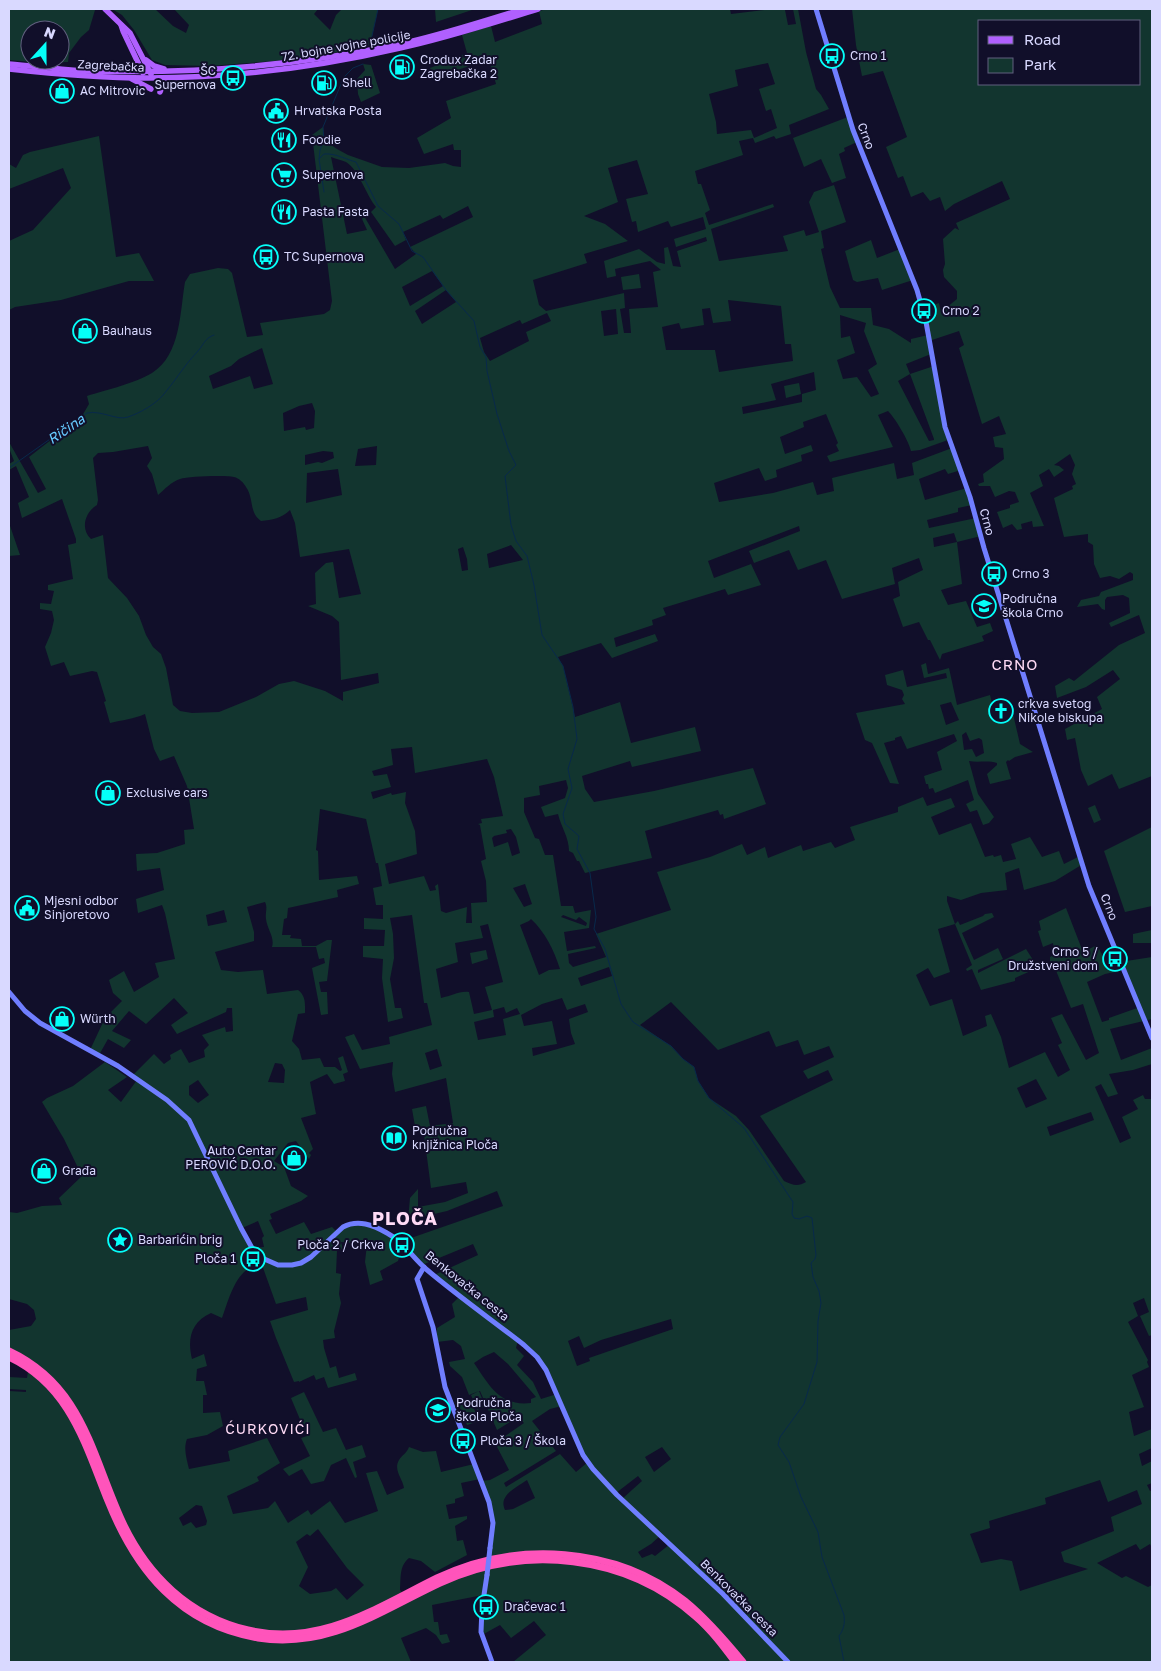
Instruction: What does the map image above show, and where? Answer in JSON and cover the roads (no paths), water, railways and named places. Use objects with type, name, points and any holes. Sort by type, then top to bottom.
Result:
[{"type":"highway","points":[[9,1350],[48,1376],[70,1401],[89,1437],[122,1521],[140,1554],[152,1570],[171,1590],[186,1602],[217,1620],[256,1631],[288,1634],[310,1632],[351,1621],[440,1577],[482,1562],[515,1555],[566,1554],[604,1561],[628,1569],[666,1588],[709,1622],[743,1662]]},
{"type":"highway","points":[[9,1357],[30,1369],[44,1380],[67,1407],[85,1442],[126,1541],[147,1573],[169,1597],[213,1625],[258,1638],[310,1638],[326,1635],[361,1623],[441,1583],[483,1567],[514,1561],[565,1560],[603,1567],[635,1578],[662,1592],[710,1631],[735,1662]]},
{"type":"main road","points":[[105,9],[130,33],[153,78]]},
{"type":"main road","name":"72. bojne vojne policije","points":[[153,78],[168,74],[347,54],[402,44],[524,9]]},
{"type":"main road","name":"72. bojne vojne policije","points":[[150,72],[168,74],[247,73],[364,56],[467,31],[538,9]]},
{"type":"main road","points":[[121,25],[145,78]]},
{"type":"main road","points":[[125,71],[132,66],[135,54]]},
{"type":"main road","points":[[143,56],[154,66],[168,74],[160,92]]},
{"type":"main road","name":"Zagrebačka","points":[[9,64],[87,70],[150,72]]},
{"type":"main road","name":"Zagrebačka","points":[[9,69],[153,78]]},
{"type":"main road","points":[[130,77],[150,89]]},
{"type":"street","name":"Crno","points":[[816,9],[853,130],[916,290],[926,322],[948,440],[970,497],[984,548],[1089,886],[1152,1038]]},
{"type":"street","name":"Benkovačka cesta","points":[[9,992],[25,1011],[40,1023],[118,1066],[167,1100],[189,1120],[250,1244],[262,1258],[278,1265],[302,1263],[343,1227],[357,1223],[373,1226],[398,1239],[424,1267],[524,1345],[537,1357],[549,1376],[583,1455],[593,1470],[617,1495],[723,1594],[788,1662]]},
{"type":"street","points":[[424,1267],[417,1279],[433,1327],[445,1387],[489,1502],[493,1523],[482,1608],[481,1632],[492,1662]]},
{"type":"waterway","name":"Ričina","points":[[370,45],[378,9]]},
{"type":"waterway","points":[[324,192],[319,159],[324,140],[323,127],[344,77],[353,68],[363,64]]},
{"type":"waterway","points":[[319,159],[324,154],[328,154],[356,162],[378,206],[399,224],[412,251],[423,257],[446,290],[474,321],[480,347],[486,357],[487,371],[497,414],[509,451],[516,465],[505,476],[511,525],[516,541],[527,556],[542,635],[563,666],[573,707],[577,739],[568,769],[572,788],[563,814],[565,824],[579,836],[577,849],[590,873],[596,917],[594,929],[605,949],[621,1004],[633,1022],[671,1046],[683,1059],[694,1067],[698,1081],[709,1098],[744,1128],[793,1202],[792,1214],[794,1218],[799,1219],[807,1216],[812,1218],[816,1255],[811,1263],[821,1303],[818,1321],[817,1362],[804,1404],[780,1437],[778,1445],[789,1462],[801,1497],[818,1532],[822,1557],[844,1615],[844,1626],[839,1636],[844,1662]]},
{"type":"waterway","name":"Ričina","points":[[9,468],[87,413],[93,412],[124,418],[148,408],[161,398],[205,342],[214,335]]},
{"type":"place","name":"Crno 1","points":[[832,56]]},
{"type":"place","name":"Crodux Zadar Zagrebačka 2","points":[[402,67]]},
{"type":"place","name":"ŠC Supernova","points":[[233,78]]},
{"type":"place","name":"Shell","points":[[324,83]]},
{"type":"place","name":"AC Mitrovic","points":[[62,91]]},
{"type":"place","name":"Hrvatska Posta","points":[[276,111]]},
{"type":"place","name":"Foodie","points":[[284,140]]},
{"type":"place","name":"Supernova","points":[[284,175]]},
{"type":"place","name":"Pasta Fasta","points":[[284,212]]},
{"type":"place","name":"TC Supernova","points":[[266,257]]},
{"type":"place","name":"Crno 2","points":[[924,311]]},
{"type":"place","name":"Bauhaus","points":[[85,331]]},
{"type":"place","name":"Crno 3","points":[[994,574]]},
{"type":"place","name":"Područna škola Crno","points":[[984,606]]},
{"type":"place","name":"crkva svetog Nikole biskupa","points":[[1001,711]]},
{"type":"place","name":"Exclusive cars","points":[[108,793]]},
{"type":"place","name":"Mjesni odbor Sinjoretovo","points":[[27,908]]},
{"type":"place","name":"Crno 5 / Družstveni dom","points":[[1115,959]]},
{"type":"place","name":"Würth","points":[[62,1019]]},
{"type":"place","name":"Područna knjižnica Ploča","points":[[394,1138]]},
{"type":"place","name":"Auto Centar PEROVIĆ D.O.O.","points":[[294,1158]]},
{"type":"place","name":"Građa","points":[[44,1171]]},
{"type":"place","name":"Barbarićin brig","points":[[120,1240]]},
{"type":"place","name":"Ploča 2 / Crkva","points":[[402,1245]]},
{"type":"place","name":"Ploča 1","points":[[253,1259]]},
{"type":"place","name":"Područna škola Ploča","points":[[438,1410]]},
{"type":"place","name":"Ploča 3 / Škola","points":[[463,1441]]},
{"type":"place","name":"Dračevac 1","points":[[486,1607]]},
{"type":"district","name":"CRNO","points":[[1015,665]]},
{"type":"district","name":"PLOČA","points":[[405,1219]]},
{"type":"district","name":"ĆURKOVIĆI","points":[[268,1429]]}]
